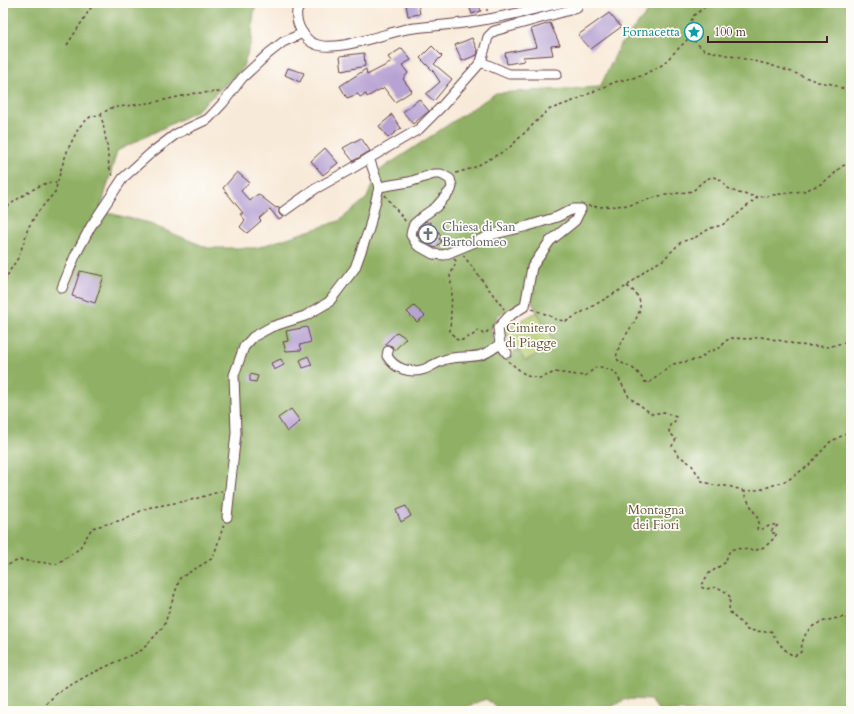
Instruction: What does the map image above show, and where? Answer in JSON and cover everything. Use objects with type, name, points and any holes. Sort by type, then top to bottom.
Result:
[{"type":"street","points":[[301,3],[297,11],[298,19],[303,33],[308,41],[316,45],[335,45],[364,41],[406,29],[471,22],[560,3]]},
{"type":"street","points":[[284,211],[314,189],[419,129],[443,105],[481,62],[488,37],[494,31],[577,8],[578,3]]},
{"type":"street","points":[[62,288],[75,256],[91,226],[123,178],[151,153],[176,134],[208,119],[242,78],[269,53],[283,42],[303,33]]},
{"type":"street","points":[[481,62],[509,74],[557,74]]},
{"type":"street","points":[[227,517],[236,433],[234,375],[244,347],[253,337],[271,327],[305,316],[329,302],[355,268],[369,229],[379,187],[369,158]]},
{"type":"street","points":[[379,187],[409,182],[434,174],[446,176],[452,182],[451,190],[436,207],[414,224],[411,235],[417,245],[432,254],[444,256],[494,234],[557,217],[572,209],[581,209],[575,221],[550,241],[532,267],[525,306],[509,316],[498,328],[500,344],[507,353]]},
{"type":"street","points":[[388,351],[386,356],[390,362],[400,369],[412,371],[425,369],[448,358],[482,355],[500,344]]},
{"type":"path","points":[[66,45],[94,3]]},
{"type":"path","points":[[710,3],[693,16],[688,30],[698,47],[704,50],[767,64],[818,82],[832,84],[851,92]]},
{"type":"path","points":[[446,176],[473,168],[508,149],[548,110],[616,82],[641,76],[662,65],[687,40],[690,34]]},
{"type":"path","points":[[3,287],[9,272],[18,258],[28,228],[36,213],[55,192],[68,149],[79,128],[90,116],[101,114],[111,108],[155,102],[196,93],[232,90]]},
{"type":"path","points":[[101,114],[107,145],[109,167],[113,178],[120,182]]},
{"type":"path","points":[[581,209],[589,206],[599,208],[630,205],[659,196],[693,191],[701,182],[710,178],[720,179],[728,188],[741,194],[758,197],[804,191],[820,185],[842,166],[851,163]]},
{"type":"path","points":[[3,211],[12,202],[41,185],[55,182],[57,185]]},
{"type":"path","points":[[379,187],[412,230]]},
{"type":"path","points":[[525,306],[557,320],[567,321],[627,286],[650,267],[663,260],[681,242],[696,237],[711,228],[722,225],[758,197]]},
{"type":"path","points":[[423,216],[450,245],[451,252],[456,261],[450,274],[452,291],[450,331],[460,341],[473,335],[479,330],[483,334],[487,332],[494,322],[500,327]]},
{"type":"path","points":[[451,252],[461,252],[509,316]]},
{"type":"path","points":[[627,286],[632,289],[638,297],[640,309],[637,320],[619,346],[616,358],[620,363],[631,367],[639,373],[645,382],[649,383],[673,364],[699,359],[709,352],[722,347],[724,342],[731,338],[749,339],[761,337],[797,345],[829,347],[851,340]]},
{"type":"path","points":[[507,353],[509,362],[527,376],[541,378],[555,372],[585,376],[598,366],[614,372],[629,397],[652,414],[664,412],[676,417],[675,421],[670,425],[669,432],[676,439],[672,446],[679,456],[692,464],[702,480],[716,486],[728,486],[742,490],[759,522],[757,529],[762,530],[778,524],[771,531],[771,533],[777,533],[770,541],[759,548],[754,550],[736,548],[732,550],[728,554],[726,562],[708,574],[701,586],[705,589],[717,587],[726,592],[730,597],[729,611],[747,630],[765,632],[771,631],[777,642],[794,656],[801,652],[802,642],[806,632],[814,625],[823,620],[845,617],[851,622]]},
{"type":"path","points":[[743,492],[762,489],[788,480],[808,466],[830,442],[851,431]]},
{"type":"path","points":[[3,567],[19,560],[57,564],[79,549],[92,528],[122,520],[147,508],[191,500],[230,489]]},
{"type":"path","points":[[42,708],[58,693],[88,675],[142,650],[164,626],[180,578],[213,558],[227,517]]},
{"type":"green space","name":"Montagna dei Fiori","points":[[3,3],[259,3],[254,11],[251,42],[242,70],[195,112],[117,151],[100,211],[145,222],[208,248],[256,248],[339,221],[367,198],[377,172],[496,93],[600,87],[620,45],[651,8],[653,3],[851,3],[851,711],[659,711],[651,700],[626,699],[605,711],[503,711],[486,699],[456,711],[3,711]],"holes":[[[530,299],[555,344],[525,361],[518,349],[515,350],[513,356],[505,359],[495,348],[491,329],[498,315]]]},
{"type":"green space","name":"Cimitero di Piagge","points":[[537,312],[555,344],[525,361],[518,349],[515,350],[503,330]]},
{"type":"building","points":[[418,3],[420,14],[408,16],[406,4]]},
{"type":"building","points":[[468,3],[478,3],[481,11],[472,14]]},
{"type":"building","points":[[609,13],[621,27],[591,49],[578,35]]},
{"type":"building","points":[[550,23],[560,45],[551,46],[553,55],[523,57],[524,61],[507,64],[505,53],[537,47],[531,29]]},
{"type":"building","points":[[472,38],[478,52],[477,55],[462,61],[455,45]]},
{"type":"building","points":[[432,46],[442,56],[434,64],[452,79],[434,101],[426,94],[440,82],[433,71],[420,58]]},
{"type":"building","points":[[402,48],[411,60],[402,65],[408,73],[403,79],[412,91],[395,102],[384,88],[367,97],[366,94],[360,97],[358,94],[347,98],[340,86],[366,69],[367,75],[392,62],[388,57]]},
{"type":"building","points":[[364,53],[365,66],[342,71],[340,56]]},
{"type":"building","points":[[288,68],[304,73],[300,82],[285,75]]},
{"type":"building","points":[[419,99],[429,111],[413,124],[403,112]]},
{"type":"building","points":[[391,114],[401,128],[388,138],[379,126],[391,116]]},
{"type":"building","points":[[361,138],[370,151],[353,161],[343,148]]},
{"type":"building","points":[[325,148],[338,163],[323,175],[311,161]]},
{"type":"building","points":[[237,172],[249,182],[241,191],[250,201],[258,194],[276,208],[279,207],[279,214],[284,217],[279,220],[270,209],[259,219],[261,221],[247,233],[240,227],[245,220],[240,214],[243,213],[223,188]]},
{"type":"building","name":"Chiesa di San Bartolomeo","points":[[426,221],[442,236],[439,239],[442,241],[435,248],[417,234],[419,227]]},
{"type":"building","points":[[80,271],[104,276],[95,303],[72,296]]},
{"type":"building","points":[[414,306],[425,316],[417,322],[407,312]]},
{"type":"building","points":[[307,327],[311,342],[300,345],[302,350],[286,351],[283,342],[288,341],[286,331]]},
{"type":"building","points":[[397,332],[406,338],[394,351],[392,346],[385,344]]},
{"type":"building","points":[[308,356],[312,365],[303,368],[300,360]]},
{"type":"building","points":[[281,359],[284,365],[274,370],[271,363]]},
{"type":"building","points":[[250,374],[258,376],[256,382],[250,381]]},
{"type":"building","points":[[291,409],[300,421],[287,432],[278,418]]},
{"type":"building","points":[[406,506],[411,516],[401,522],[396,510]]},
{"type":"place","name":"Fornacetta","points":[[694,32]]},
{"type":"place","name":"Chiesa di San Bartolomeo","points":[[428,234]]}]
